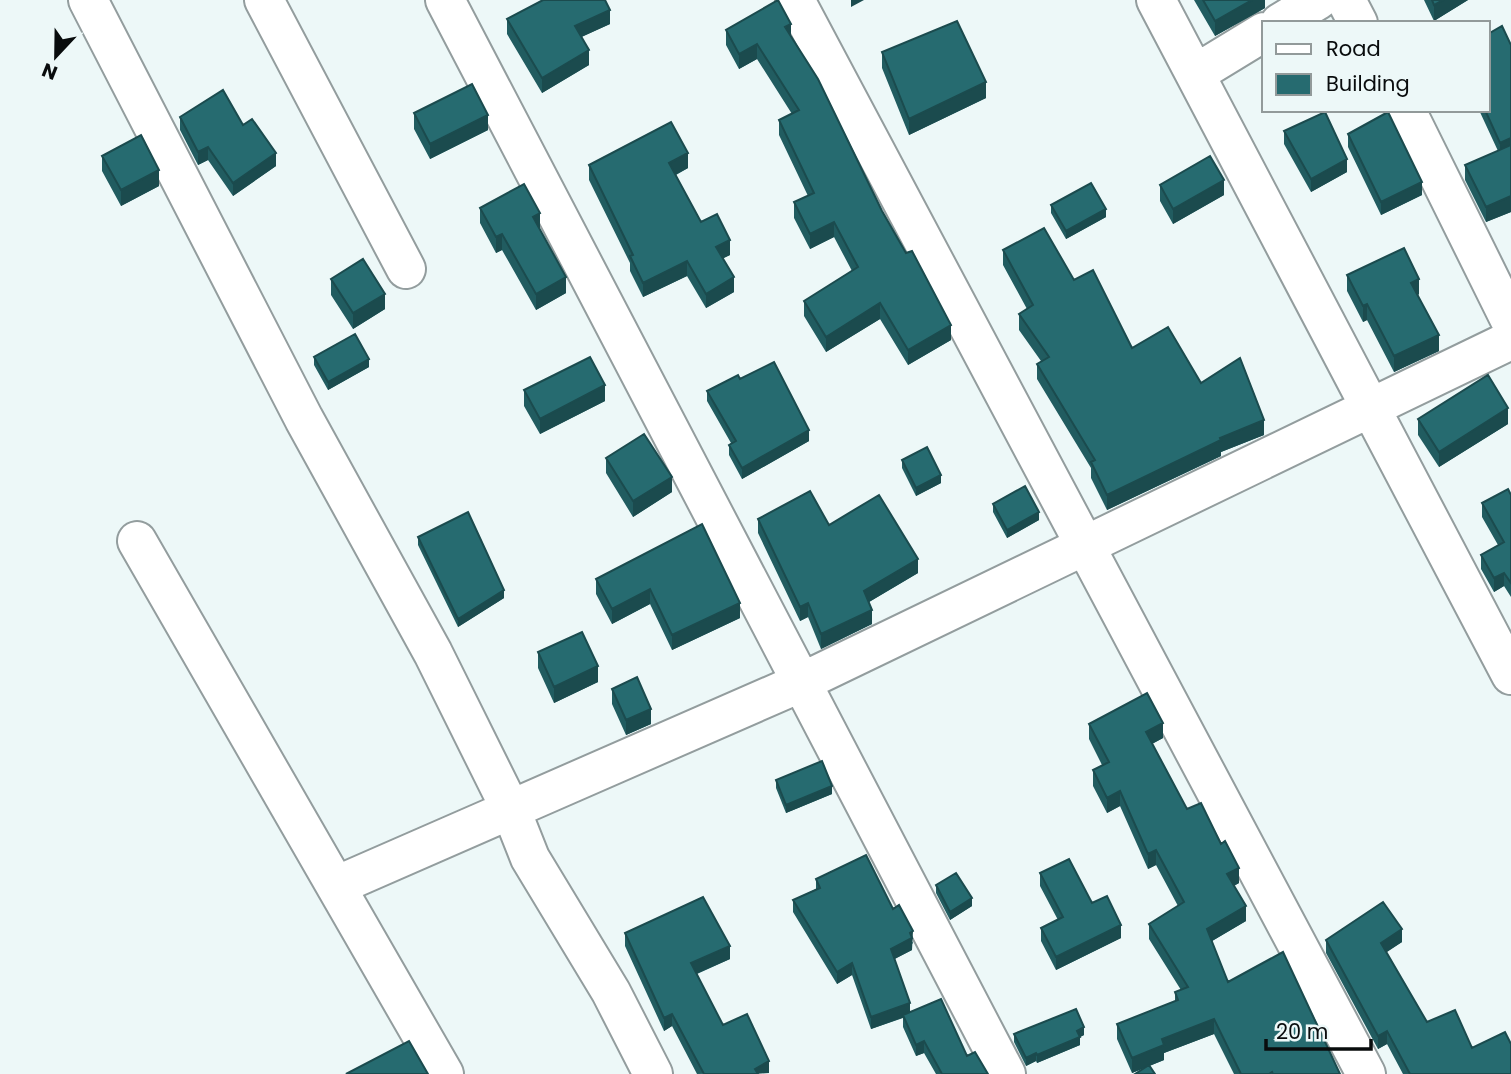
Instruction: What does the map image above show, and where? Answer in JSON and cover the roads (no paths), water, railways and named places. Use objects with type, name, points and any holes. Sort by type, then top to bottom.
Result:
[{"type":"street","points":[[88,0],[304,419],[433,653],[511,810],[530,858],[611,992],[653,1074]]},
{"type":"street","points":[[264,0],[406,269]]},
{"type":"street","points":[[445,0],[1006,1074]]},
{"type":"street","points":[[795,0],[1366,1074]]},
{"type":"street","points":[[1156,0],[1511,675]]},
{"type":"street","points":[[1283,21],[1318,0]]},
{"type":"street","points":[[1346,0],[1357,21]]},
{"type":"street","points":[[1195,74],[1262,33]]},
{"type":"street","points":[[1407,112],[1511,322]]},
{"type":"street","points":[[338,885],[800,683],[1511,340]]},
{"type":"street","points":[[137,541],[338,885],[444,1074]]}]
